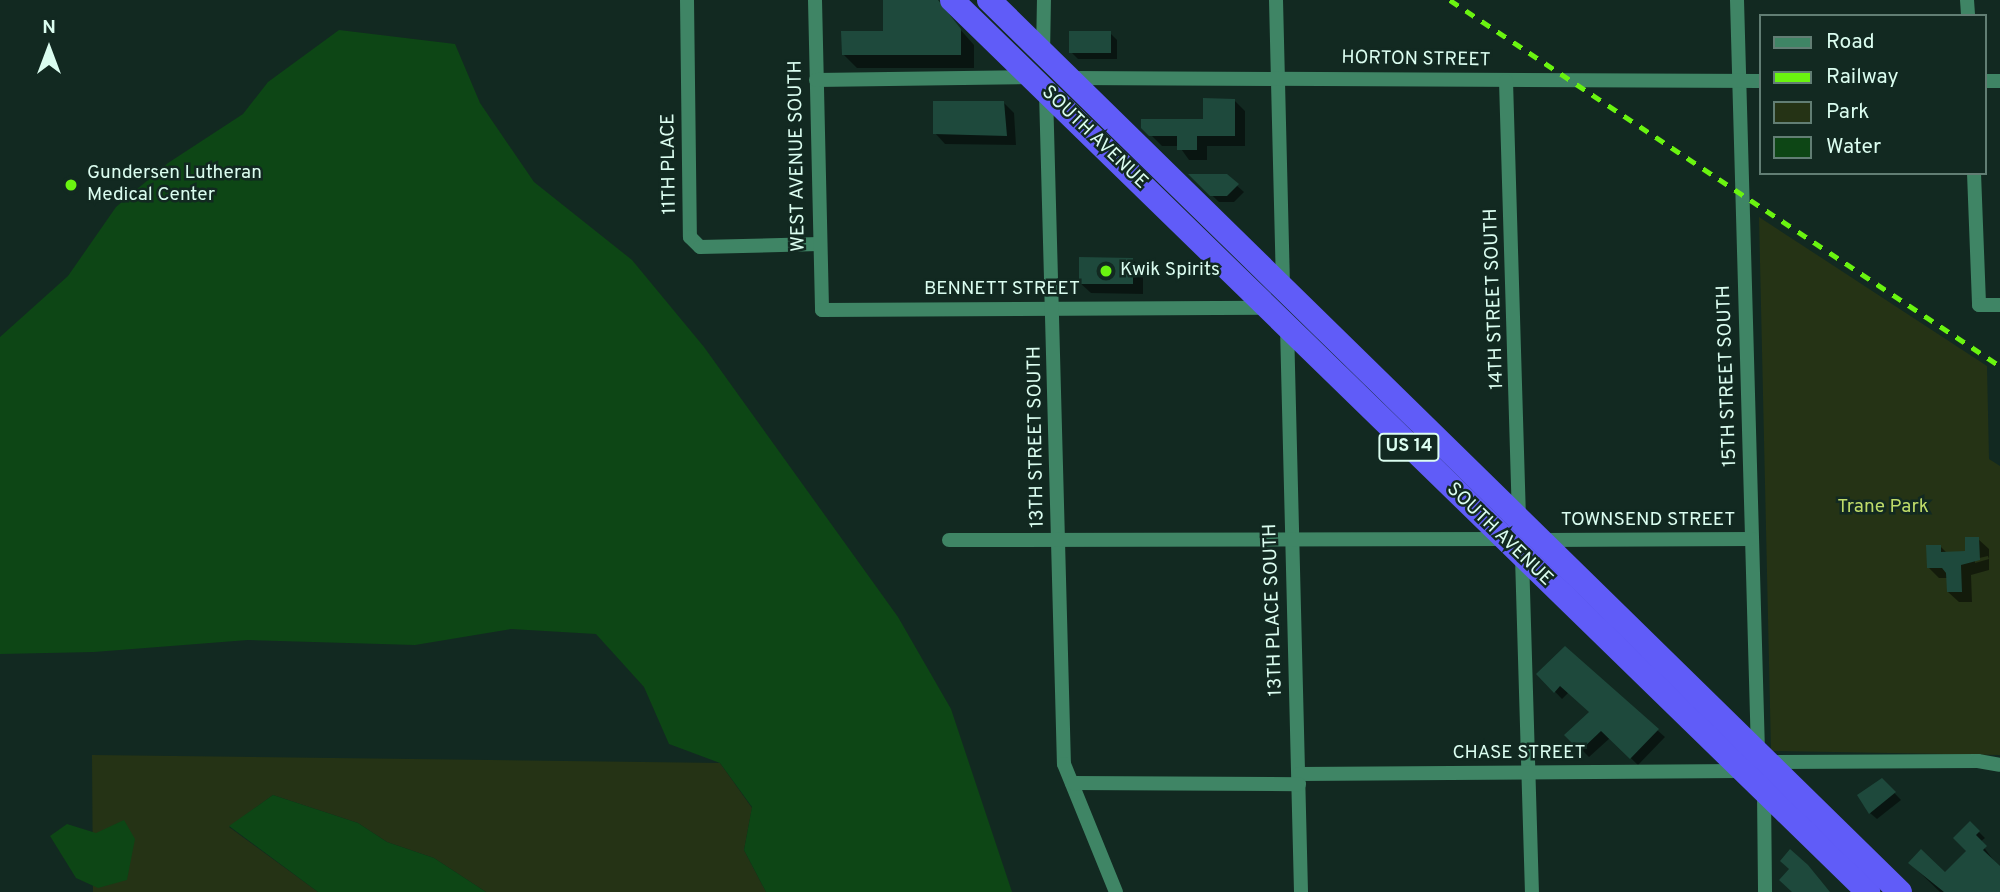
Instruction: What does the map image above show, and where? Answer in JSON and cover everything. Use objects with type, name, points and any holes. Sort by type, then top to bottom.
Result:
[{"type":"highway","name":"SOUTH AVENUE","points":[[952,0],[1275,299],[1544,540],[1900,892]]},
{"type":"highway","name":"SOUTH AVENUE","points":[[989,0],[1043,55],[1071,78],[1275,299],[1287,327],[1740,771],[1868,892]]},
{"type":"street","name":"11TH PLACE","points":[[687,0],[690,237],[700,247],[818,244]]},
{"type":"street","name":"WEST AVENUE SOUTH","points":[[815,0],[818,244],[822,310]]},
{"type":"street","points":[[1043,55],[1044,0]]},
{"type":"street","points":[[1275,299],[1278,78],[1276,0]]},
{"type":"street","name":"15TH STREET SOUTH","points":[[1737,0],[1752,539],[1763,757]]},
{"type":"street","name":"HORTON STREET","points":[[1071,78],[1758,81]]},
{"type":"street","points":[[816,80],[1039,83]]},
{"type":"street","name":"14TH STREET SOUTH","points":[[1506,80],[1519,517]]},
{"type":"street","name":"13TH STREET SOUTH","points":[[1039,83],[1053,309],[1064,764],[1116,892]]},
{"type":"street","points":[[1974,175],[1979,305],[2000,305]]},
{"type":"street","name":"BENNETT STREET","points":[[822,310],[1053,309],[1275,299]]},
{"type":"street","name":"13TH PLACE SOUTH","points":[[1287,327],[1290,540],[1301,892]]},
{"type":"street","points":[[949,540],[1503,539]]},
{"type":"street","name":"TOWNSEND STREET","points":[[1544,540],[1752,539]]},
{"type":"street","points":[[1522,557],[1532,892]]},
{"type":"street","points":[[1763,757],[1978,761],[2000,765]]},
{"type":"street","name":"CHASE STREET","points":[[1072,783],[1740,771]]},
{"type":"street","points":[[1763,793],[1765,892]]},
{"type":"green space","name":"Trane Park","points":[[1759,217],[1987,366],[1989,459],[2000,466],[2000,755],[1771,751]]},
{"type":"green space","points":[[92,755],[720,763],[752,808],[744,850],[766,892],[486,892],[434,858],[387,842],[358,823],[273,795],[229,827],[318,892],[93,892]]},
{"type":"water","points":[[339,30],[455,44],[480,103],[534,182],[632,260],[704,347],[898,617],[951,709],[1012,892],[766,892],[744,850],[752,807],[720,763],[669,744],[644,687],[596,634],[511,629],[415,645],[248,640],[94,652],[0,654],[0,337],[68,276],[116,207],[168,163],[243,114],[268,82]]},
{"type":"water","points":[[273,795],[358,823],[387,842],[434,858],[486,892],[318,892],[229,826]]},
{"type":"water","points":[[124,820],[135,839],[127,880],[98,888],[76,878],[50,836],[67,824],[96,833]]},
{"type":"building","points":[[883,0],[938,0],[961,29],[961,55],[842,55],[841,31],[883,31]]},
{"type":"building","points":[[1069,31],[1111,31],[1111,53],[1069,53]]},
{"type":"building","points":[[1203,98],[1235,99],[1235,136],[1197,136],[1197,150],[1177,150],[1177,136],[1149,136],[1141,128],[1141,119],[1203,119]]},
{"type":"building","points":[[933,101],[1004,101],[1007,136],[933,134]]},
{"type":"building","points":[[1188,174],[1227,174],[1239,184],[1227,196],[1210,196]]},
{"type":"building","name":"Kwik Spirits","points":[[1079,257],[1133,258],[1133,284],[1079,284]]},
{"type":"building","points":[[1965,537],[1979,537],[1980,560],[1961,565],[1962,592],[1947,592],[1946,573],[1942,568],[1927,568],[1926,545],[1941,545],[1941,552],[1965,551]]},
{"type":"building","points":[[1565,646],[1659,729],[1630,759],[1601,731],[1580,751],[1564,735],[1589,712],[1560,686],[1554,693],[1536,674]]},
{"type":"building","points":[[1882,778],[1896,792],[1869,814],[1857,795]]},
{"type":"building","points":[[1970,821],[1980,831],[1976,835],[1987,846],[1983,850],[2000,866],[2000,892],[1944,892],[1908,863],[1921,849],[1945,872],[1966,851],[1953,838]]},
{"type":"building","points":[[1790,849],[1808,865],[1830,892],[1792,892],[1779,880],[1789,869],[1780,861]]},
{"type":"railway","points":[[1450,0],[2000,366]]},
{"type":"place","name":"Gundersen Lutheran Medical Center","points":[[71,185]]},
{"type":"place","name":"Kwik Spirits","points":[[1106,271]]}]
